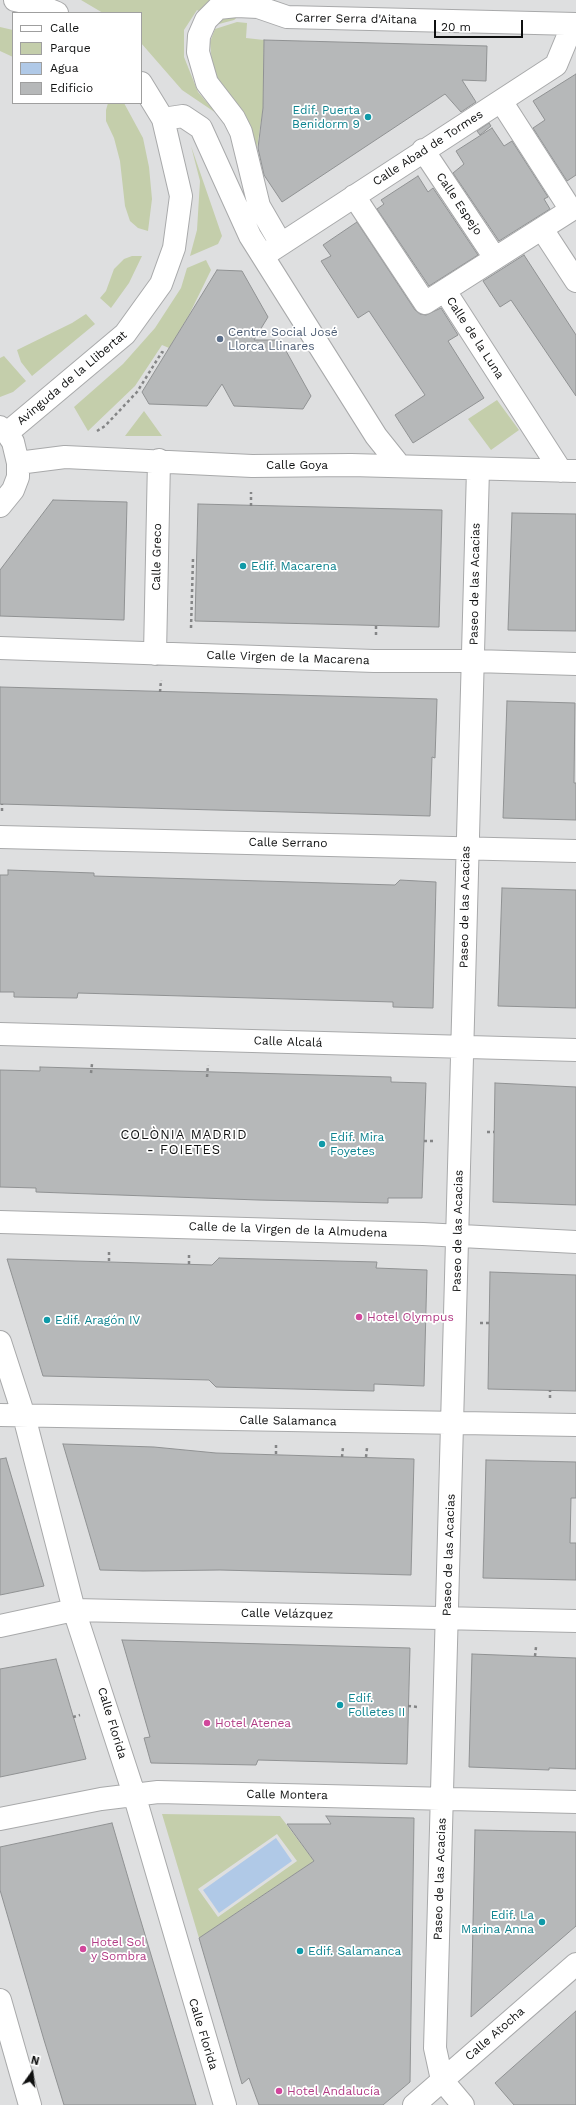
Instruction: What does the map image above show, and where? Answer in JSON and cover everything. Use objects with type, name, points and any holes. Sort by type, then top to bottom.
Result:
[{"type":"street","points":[[15,0],[38,5],[55,12]]},
{"type":"street","name":"Carrer Serra d'Aitana","points":[[281,244],[260,206],[241,132],[234,118],[224,108],[207,83],[198,52],[199,36],[206,20],[218,8],[258,3],[287,17],[575,26]]},
{"type":"street","name":"Calle Abad de Tormes","points":[[263,256],[423,150],[556,65],[575,26]]},
{"type":"street","name":"Avinguda de la Llibertat","points":[[4,430],[125,334],[161,284],[174,248],[181,196],[163,119],[142,85]]},
{"type":"street","points":[[445,291],[571,210],[501,101]]},
{"type":"street","points":[[163,119],[183,116],[201,128],[250,236],[376,436],[400,466]]},
{"type":"street","name":"Calle Espejo","points":[[423,150],[495,258]]},
{"type":"street","name":"Calle de la Luna","points":[[354,196],[425,303],[445,291],[569,471]]},
{"type":"street","points":[[542,228],[568,251],[576,281]]},
{"type":"street","points":[[0,506],[13,490],[18,477],[18,463],[15,447],[4,430]]},
{"type":"street","name":"Calle Goya","points":[[18,463],[65,457],[159,460],[252,466],[400,466],[569,471]]},
{"type":"street","name":"Calle Greco","points":[[155,654],[159,460]]},
{"type":"street","name":"Paseo de las Acacias","points":[[463,2105],[442,2080],[435,2048],[458,1237],[467,848],[474,661],[478,469]]},
{"type":"street","name":"Calle Virgen de la Macarena","points":[[0,648],[374,661],[474,661],[576,664]]},
{"type":"street","name":"Calle Serrano","points":[[0,836],[576,851]]},
{"type":"street","name":"Calle Alcalá","points":[[0,1034],[576,1050]]},
{"type":"street","name":"Calle de la Virgen de la Almudena","points":[[0,1222],[423,1234],[576,1242]]},
{"type":"street","name":"Calle Florida","points":[[0,1342],[24,1416],[74,1610],[134,1794],[225,2105]]},
{"type":"street","name":"Calle Salamanca","points":[[0,1416],[116,1416],[452,1424],[576,1425]]},
{"type":"street","name":"Calle Velázquez","points":[[0,1626],[74,1610],[576,1621]]},
{"type":"street","name":"Calle Montera","points":[[0,1819],[134,1794],[158,1792],[576,1802]]},
{"type":"street","name":"Calle Atocha","points":[[414,2105],[576,1964]]},
{"type":"street","points":[[1,2005],[30,2105]]},
{"type":"path","points":[[94,434],[105,426],[136,392],[162,352],[166,354]]},
{"type":"path","points":[[191,655],[193,559]]},
{"type":"green space","points":[[81,0],[242,0],[241,14],[234,20],[219,24],[197,10],[184,30],[184,57],[198,92],[216,113],[182,90],[142,44],[142,12],[101,12]]},
{"type":"green space","points":[[237,22],[247,23],[246,38],[264,40],[263,108],[255,161],[218,82],[212,63],[210,42],[215,29]]},
{"type":"green space","points":[[0,27],[12,30],[12,57],[0,51]]},
{"type":"green space","points":[[108,104],[125,104],[143,138],[149,167],[152,199],[148,231],[138,228],[130,221],[125,206],[120,161],[114,138],[106,121]]},
{"type":"green space","points":[[191,146],[222,236],[218,244],[190,256],[197,230],[200,181]]},
{"type":"green space","points":[[132,256],[142,256],[129,283],[111,308],[100,298],[106,291],[114,269],[124,259]]},
{"type":"green space","points":[[206,260],[211,270],[189,315],[169,348],[162,345],[135,386],[88,431],[74,407],[123,364],[155,328],[181,288],[187,268]]},
{"type":"green space","points":[[86,314],[95,324],[32,376],[21,362],[17,350],[72,323]]},
{"type":"green space","points":[[4,356],[26,381],[13,392],[0,397],[0,358]]},
{"type":"green space","points":[[497,400],[519,430],[491,450],[468,419]]},
{"type":"green space","points":[[144,411],[162,436],[125,436]]},
{"type":"green space","points":[[162,1814],[280,1816],[314,1861],[199,1938]],"holes":[[[277,1834],[297,1861],[218,1917],[198,1889]]]},
{"type":"water","points":[[276,1838],[292,1861],[219,1913],[203,1890]]},
{"type":"building","name":"Edif. Puerta Benidorm 9","points":[[264,40],[487,46],[486,81],[462,80],[476,102],[461,112],[445,94],[282,202],[264,175],[258,148],[263,108]]},
{"type":"building","points":[[576,74],[576,175],[567,181],[533,128],[545,120],[533,101]]},
{"type":"building","points":[[489,123],[491,126],[480,135],[477,131]]},
{"type":"building","points":[[492,128],[504,146],[512,141],[548,197],[544,199],[550,209],[499,241],[453,173],[464,164],[456,151]]},
{"type":"building","points":[[418,176],[428,192],[433,188],[478,255],[429,286],[377,209],[384,204],[381,200]]},
{"type":"building","points":[[357,222],[415,310],[420,314],[426,315],[441,308],[458,335],[448,341],[484,398],[413,443],[395,415],[425,395],[369,311],[358,318],[321,261],[331,256],[323,245]]},
{"type":"building","points":[[524,255],[576,335],[576,396],[511,300],[500,307],[483,281]]},
{"type":"building","name":"Centre Social José Llorca Llinares","points":[[217,270],[242,271],[268,317],[254,340],[280,340],[311,396],[303,409],[234,406],[222,384],[207,406],[149,404],[142,392]]},
{"type":"building","points":[[53,500],[127,502],[124,620],[0,616],[0,570]]},
{"type":"building","points":[[198,504],[442,510],[439,627],[195,621]]},
{"type":"building","points":[[512,513],[576,514],[576,631],[508,630]]},
{"type":"building","points":[[0,687],[437,699],[435,758],[432,757],[430,816],[0,804]]},
{"type":"building","points":[[507,701],[575,703],[574,783],[576,783],[576,820],[503,818]]},
{"type":"building","points":[[8,870],[94,873],[94,876],[395,885],[400,880],[436,882],[433,1008],[393,1007],[393,1002],[78,993],[77,998],[14,997],[14,992],[0,992],[0,875],[8,875]]},
{"type":"building","points":[[502,888],[576,890],[576,1008],[498,1006]]},
{"type":"building","points":[[40,1067],[391,1077],[391,1082],[426,1083],[422,1198],[388,1198],[388,1203],[258,1200],[36,1192],[36,1188],[0,1187],[0,1070],[40,1071]]},
{"type":"building","points":[[495,1083],[576,1087],[576,1205],[493,1202]]},
{"type":"building","points":[[219,1258],[377,1262],[376,1268],[427,1270],[424,1386],[374,1384],[374,1391],[216,1387],[209,1380],[43,1376],[7,1259],[212,1265]]},
{"type":"building","points":[[490,1272],[576,1275],[576,1391],[488,1389]]},
{"type":"building","points":[[63,1444],[154,1447],[216,1453],[414,1459],[411,1575],[220,1570],[100,1570]]},
{"type":"building","points":[[6,1458],[44,1586],[0,1595],[0,1459]]},
{"type":"building","points":[[486,1460],[576,1462],[576,1498],[571,1498],[570,1543],[576,1543],[576,1580],[483,1578]]},
{"type":"building","points":[[122,1640],[410,1648],[407,1764],[258,1760],[256,1765],[151,1763],[144,1738],[150,1737]]},
{"type":"building","points":[[472,1654],[576,1658],[576,1769],[549,1768],[549,1770],[469,1767]]},
{"type":"building","points":[[56,1659],[86,1759],[0,1777],[0,1669]]},
{"type":"building","name":"Edif. Salamanca","points":[[326,1816],[414,1818],[410,2082],[383,2105],[259,2105],[249,2078],[242,2084],[199,1938],[314,1861],[287,1824],[331,1824]]},
{"type":"building","name":"Hotel Sol y Sombra","points":[[112,1823],[196,2105],[64,2105],[44,2040],[0,1890],[0,1847]]},
{"type":"building","name":"Edif. La Marina Anna","points":[[475,1830],[576,1832],[576,1926],[471,2017]]},
{"type":"building","points":[[576,2011],[576,2105],[514,2105],[495,2083]]},
{"type":"place","name":"Edif. Puerta Benidorm 9","points":[[368,117]]},
{"type":"place","name":"Centre Social José Llorca Llinares","points":[[220,339]]},
{"type":"place","name":"Edif. Macarena","points":[[243,566]]},
{"type":"place","name":"Edif. Mira Foyetes","points":[[322,1144]]},
{"type":"place","name":"Hotel Olympus","points":[[359,1317]]},
{"type":"place","name":"Edif. Aragón IV","points":[[47,1320]]},
{"type":"place","name":"Edif. Folletes II","points":[[340,1705]]},
{"type":"place","name":"Hotel Atenea","points":[[207,1723]]},
{"type":"place","name":"Edif. La Marina Anna","points":[[542,1922]]},
{"type":"place","name":"Hotel Sol y Sombra","points":[[83,1949]]},
{"type":"place","name":"Edif. Salamanca","points":[[300,1951]]},
{"type":"place","name":"Hotel Andalucía","points":[[279,2091]]},
{"type":"district","name":"COLÒNIA MADRID - FOIETES","points":[[184,1142]]}]
